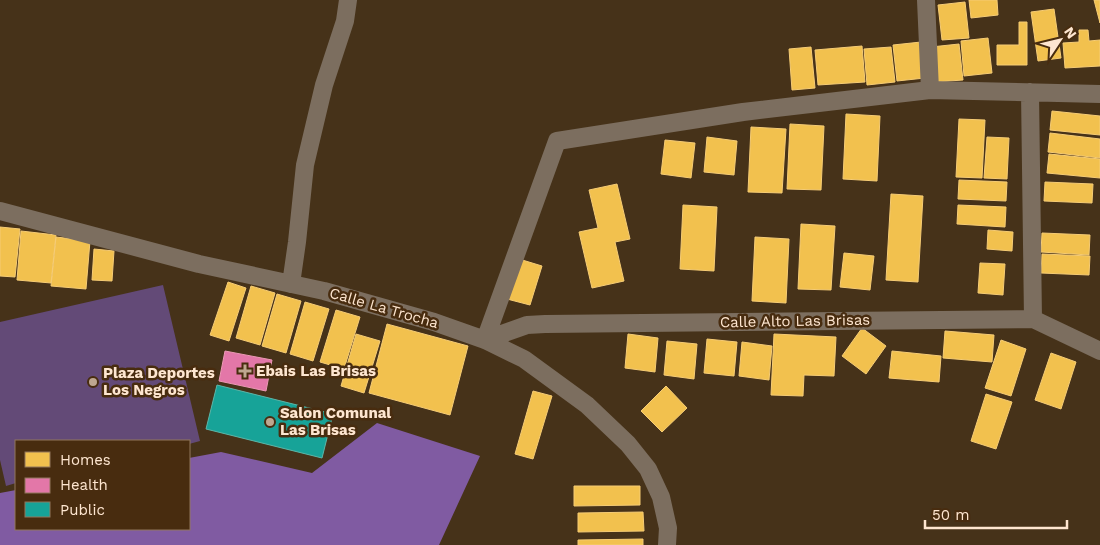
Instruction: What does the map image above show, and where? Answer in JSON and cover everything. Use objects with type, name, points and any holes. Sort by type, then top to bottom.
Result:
[{"type":"street","points":[[291,284],[305,165],[324,85],[345,21],[348,0]]},
{"type":"street","points":[[926,0],[930,90]]},
{"type":"street","points":[[485,340],[556,141],[744,112],[930,90],[1100,94]]},
{"type":"street","points":[[1030,92],[1032,319]]},
{"type":"street","name":"Calle La Trocha","points":[[0,211],[199,264],[324,291],[434,322],[485,340],[524,359],[587,405],[628,444],[648,469],[661,497],[668,528],[667,545]]},
{"type":"street","name":"Calle Alto Las Brisas","points":[[485,340],[527,325],[545,324],[1032,319],[1100,351]]},
{"type":"shaded area","name":"Plaza Deportes Los Negros","points":[[163,285],[200,441],[190,444],[190,440],[15,440],[15,483],[6,486],[0,460],[0,322]]},
{"type":"shaded area","points":[[377,423],[480,456],[439,545],[0,545],[0,493],[15,490],[15,530],[190,530],[190,458],[221,452],[312,473]]},
{"type":"building: Homes","points":[[969,0],[997,0],[998,15],[971,18]]},
{"type":"building: Homes","points":[[1094,0],[1100,0],[1100,23]]},
{"type":"building: Homes","points":[[965,2],[969,38],[942,40],[938,5]]},
{"type":"building: Homes","points":[[1054,9],[1061,58],[1038,61],[1031,12]]},
{"type":"building: Homes","points":[[1019,22],[1027,22],[1027,65],[997,65],[997,45],[1019,45]]},
{"type":"building: Homes","points":[[1079,30],[1088,30],[1089,41],[1100,40],[1100,66],[1065,68],[1063,43],[1079,42]]},
{"type":"building: Homes","points":[[988,38],[992,73],[964,76],[961,41]]},
{"type":"building: Homes","points":[[921,42],[925,78],[897,81],[893,45]]},
{"type":"building: Homes","points":[[959,44],[963,80],[935,82],[931,47]]},
{"type":"building: Homes","points":[[862,46],[865,82],[818,85],[815,50]]},
{"type":"building: Homes","points":[[811,47],[815,88],[792,90],[789,49]]},
{"type":"building: Homes","points":[[891,47],[895,82],[867,85],[864,49]]},
{"type":"building: Homes","points":[[1052,111],[1100,116],[1100,135],[1050,130]]},
{"type":"building: Homes","points":[[846,114],[880,116],[877,181],[843,179]]},
{"type":"building: Homes","points":[[959,119],[985,120],[982,178],[956,177]]},
{"type":"building: Homes","points":[[790,124],[824,126],[821,190],[787,189]]},
{"type":"building: Homes","points":[[751,127],[786,129],[782,193],[748,192]]},
{"type":"building: Homes","points":[[1050,133],[1100,139],[1100,158],[1048,152]]},
{"type":"building: Homes","points":[[707,137],[737,141],[734,175],[704,172]]},
{"type":"building: Homes","points":[[987,137],[1009,138],[1007,179],[984,178]]},
{"type":"building: Homes","points":[[665,140],[695,143],[691,178],[661,174]]},
{"type":"building: Homes","points":[[1049,154],[1100,159],[1100,178],[1047,173]]},
{"type":"building: Homes","points":[[959,180],[1007,182],[1006,201],[958,199]]},
{"type":"building: Homes","points":[[1045,182],[1093,184],[1092,203],[1044,201]]},
{"type":"building: Homes","points":[[617,184],[630,239],[615,242],[624,281],[592,288],[579,232],[598,228],[589,190]]},
{"type":"building: Homes","points":[[891,194],[923,196],[918,282],[886,280]]},
{"type":"building: Homes","points":[[683,205],[717,207],[714,271],[680,269]]},
{"type":"building: Homes","points":[[958,205],[1006,207],[1005,227],[957,224]]},
{"type":"building: Homes","points":[[801,224],[835,226],[831,290],[798,289]]},
{"type":"building: Homes","points":[[0,227],[20,229],[15,277],[0,276]]},
{"type":"building: Homes","points":[[988,230],[1013,232],[1012,251],[987,249]]},
{"type":"building: Homes","points":[[21,231],[56,235],[51,283],[17,280]]},
{"type":"building: Homes","points":[[1042,233],[1090,235],[1089,255],[1041,252]]},
{"type":"building: Homes","points":[[56,237],[90,241],[86,289],[51,286]]},
{"type":"building: Homes","points":[[755,237],[789,239],[786,303],[752,301]]},
{"type":"building: Homes","points":[[94,249],[114,251],[112,281],[92,280]]},
{"type":"building: Homes","points":[[844,253],[874,256],[870,290],[840,287]]},
{"type":"building: Homes","points":[[1042,254],[1090,256],[1089,275],[1041,273]]},
{"type":"building: Homes","points":[[519,259],[542,266],[530,305],[507,299]]},
{"type":"building: Homes","points":[[980,263],[1005,264],[1003,295],[978,293]]},
{"type":"building: Homes","points":[[228,282],[246,288],[229,341],[210,335]]},
{"type":"building: Homes","points":[[251,286],[275,293],[260,345],[236,338]]},
{"type":"building: Homes","points":[[277,294],[301,301],[286,353],[262,346]]},
{"type":"building: Homes","points":[[305,302],[329,309],[313,361],[290,354]]},
{"type":"building: Homes","points":[[336,310],[360,317],[344,369],[320,362]]},
{"type":"building: Homes","points":[[387,324],[468,346],[450,415],[369,393]]},
{"type":"building: Homes","points":[[862,328],[886,346],[866,374],[842,356]]},
{"type":"building: Homes","points":[[945,331],[994,335],[992,362],[943,358]]},
{"type":"building: Homes","points":[[356,334],[380,341],[364,393],[341,386]]},
{"type":"building: Homes","points":[[628,334],[658,338],[655,372],[625,368]]},
{"type":"building: Homes","points":[[774,334],[836,337],[834,376],[804,375],[803,396],[771,395]]},
{"type":"building: Homes","points":[[707,339],[737,342],[734,376],[704,373]]},
{"type":"building: Homes","points":[[1001,340],[1026,349],[1011,396],[985,388]]},
{"type":"building: Homes","points":[[667,341],[697,344],[694,379],[664,375]]},
{"type":"building: Homes","points":[[742,342],[772,346],[769,380],[739,376]]},
{"type":"building: Homes","points":[[892,351],[941,356],[939,382],[889,378]]},
{"type":"building: Homes","points":[[1051,353],[1076,362],[1061,409],[1035,400]]},
{"type":"building: Homes","points":[[666,386],[687,408],[662,432],[641,411]]},
{"type":"building: Homes","points":[[533,391],[552,396],[533,459],[515,454]]},
{"type":"building: Homes","points":[[986,394],[1012,402],[996,449],[971,441]]},
{"type":"building: Homes","points":[[574,486],[640,486],[640,505],[574,506]]},
{"type":"building: Homes","points":[[643,512],[644,531],[578,532],[578,513]]},
{"type":"building: Homes","points":[[643,539],[643,545],[578,545],[578,540]]},
{"type":"building: Health","name":"Ebais Las Brisas","points":[[225,351],[272,360],[266,391],[219,381]]},
{"type":"building: Public","name":"Salon Comunal Las Brisas","points":[[217,385],[333,414],[322,458],[206,429]]},
{"type":"place","name":"Ebais Las Brisas","points":[[245,371]]},
{"type":"place","name":"Plaza Deportes Los Negros","points":[[93,382]]},
{"type":"place","name":"Salon Comunal Las Brisas","points":[[270,422]]}]
